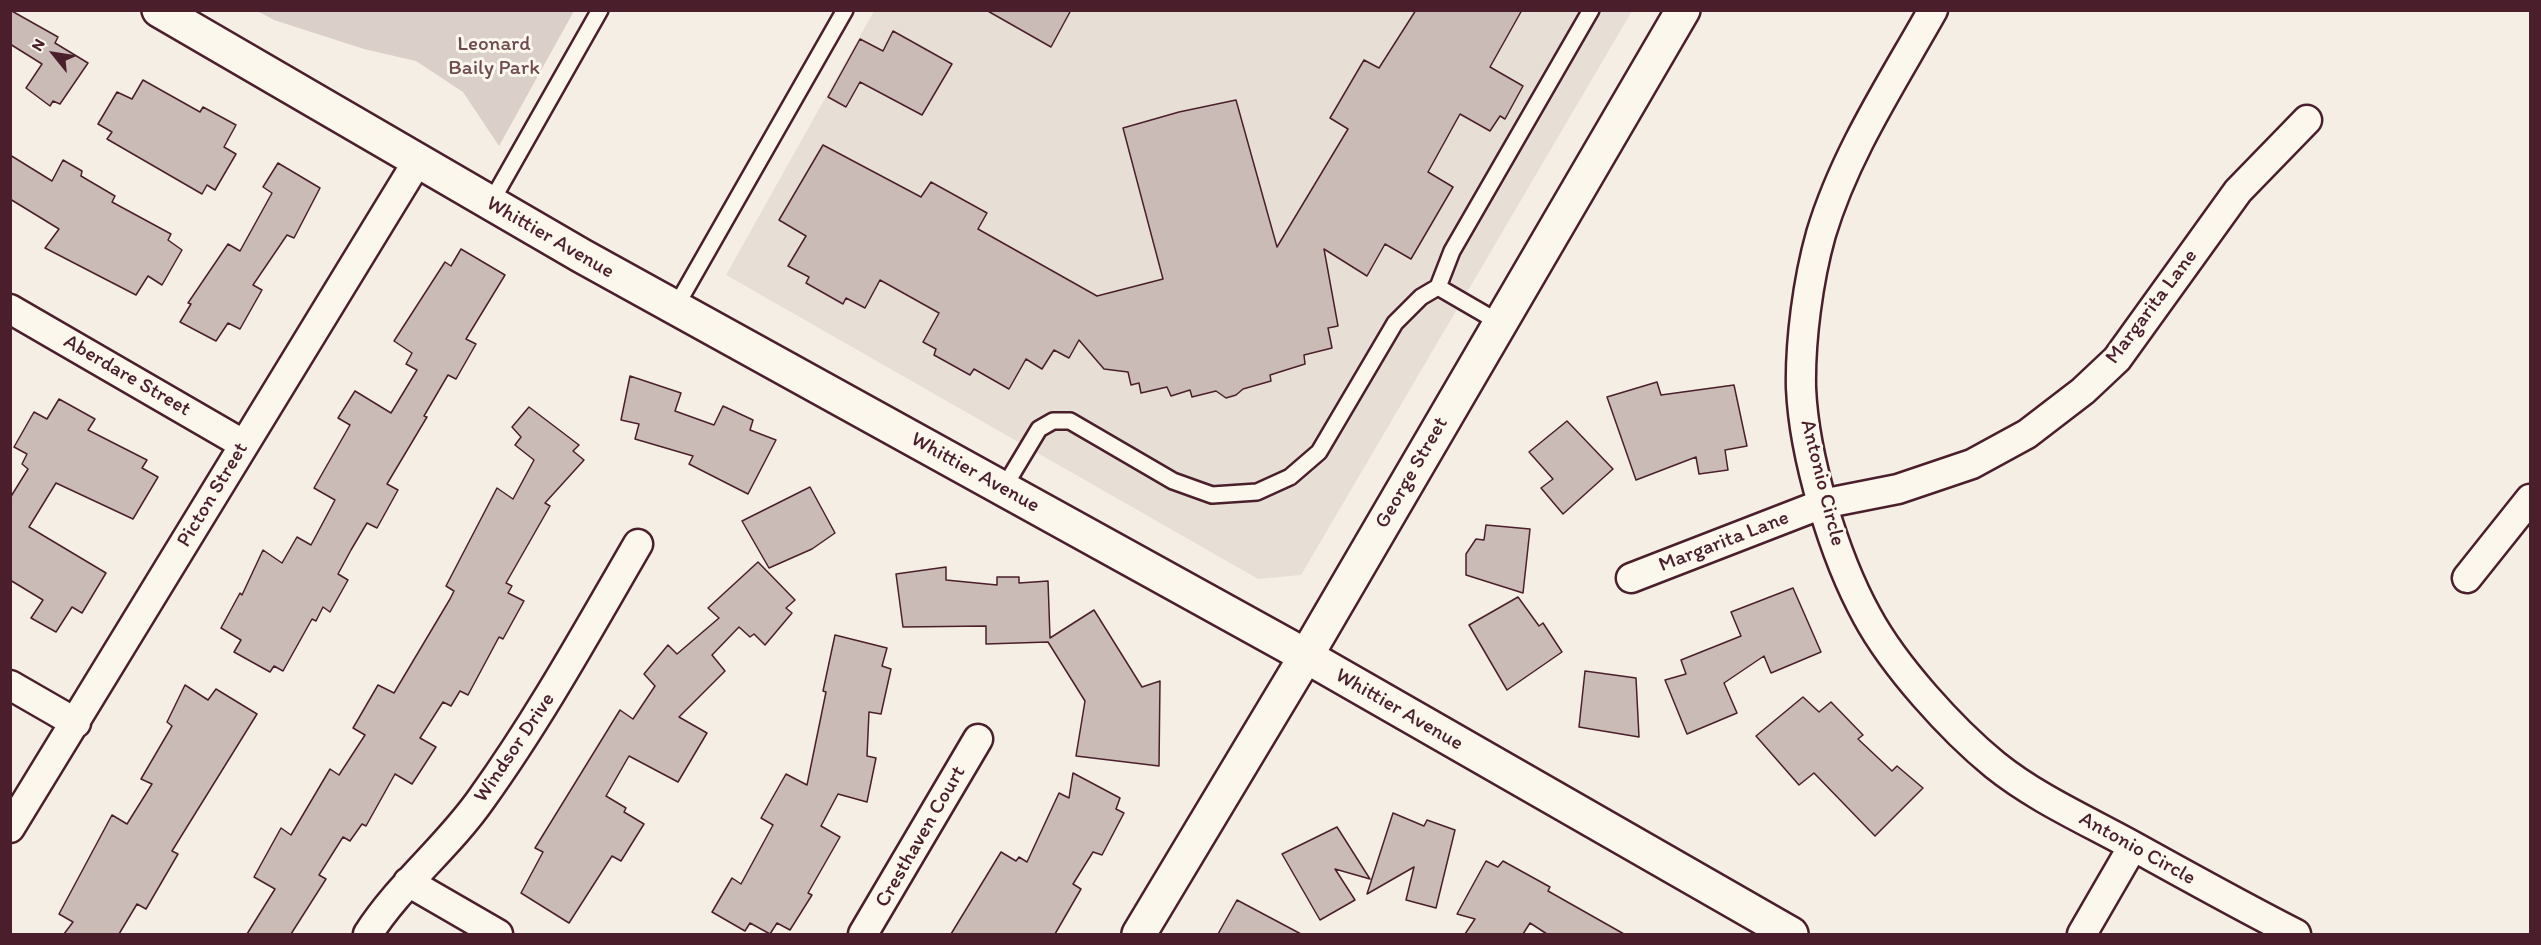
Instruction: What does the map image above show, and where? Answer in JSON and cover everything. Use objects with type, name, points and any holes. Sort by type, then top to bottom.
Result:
[{"type":"street","name":"Whittier Avenue","points":[[159,10],[490,204],[1306,656],[1791,934]]},
{"type":"street","name":"George Street","points":[[1139,934],[1306,656],[1683,10]]},
{"type":"street","name":"Antonio Circle","points":[[1933,10],[1851,154],[1821,235],[1806,311],[1801,388],[1822,504],[1839,556],[1867,617],[1913,682],[1959,732],[1996,765],[2042,798],[2296,934]]},
{"type":"street","name":"Margarita Lane","points":[[1631,578],[1822,504],[1898,489],[1972,464],[2027,434],[2083,391],[2117,359],[2238,191],[2307,120]]},
{"type":"street","name":"Picton Street","points":[[10,828],[417,162]]},
{"type":"street","name":"Aberdare Street","points":[[10,309],[243,444]]},
{"type":"street","points":[[2467,578],[2530,499]]},
{"type":"street","name":"Windsor Drive","points":[[368,934],[408,882],[445,846],[536,720],[638,544]]},
{"type":"street","points":[[10,685],[76,723]]},
{"type":"street","name":"Cresthaven Court","points":[[863,934],[978,739]]},
{"type":"street","points":[[2082,934],[2133,846]]},
{"type":"street","points":[[408,882],[498,934]]},
{"type":"lane","points":[[490,204],[600,10]]},
{"type":"lane","points":[[675,308],[845,10]]},
{"type":"lane","points":[[1003,489],[1039,429],[1053,421],[1070,422],[1173,481],[1212,495],[1257,492],[1290,477],[1318,452],[1395,323],[1421,297],[1438,287],[1452,251],[1592,10]]},
{"type":"lane","points":[[1438,287],[1500,323]]},
{"type":"shaded area","points":[[874,11],[1632,11],[1301,575],[1258,579],[726,275]]},
{"type":"green space","name":"Leonard Baily Park","points":[[257,11],[574,11],[499,146],[463,92],[416,61],[364,49],[274,20]]},
{"type":"building","points":[[10,10],[58,37],[55,43],[88,63],[60,104],[53,101],[50,106],[26,88],[42,64],[10,44]]},
{"type":"building","points":[[986,10],[1071,10],[1051,47]]},
{"type":"building","points":[[1416,10],[1522,10],[1490,67],[1523,86],[1505,119],[1500,116],[1490,131],[1460,114],[1428,172],[1453,187],[1411,259],[1385,244],[1367,276],[1324,249],[1338,326],[1328,328],[1332,348],[1304,355],[1305,364],[1270,375],[1271,381],[1243,389],[1236,395],[1226,398],[1216,391],[1192,397],[1190,390],[1171,396],[1167,387],[1141,393],[1139,383],[1131,385],[1128,372],[1104,369],[1079,340],[1069,358],[1054,350],[1042,369],[1026,359],[1009,389],[974,369],[970,375],[934,355],[936,349],[923,342],[939,313],[880,280],[865,308],[846,298],[843,304],[806,283],[809,277],[788,266],[806,236],[779,220],[823,145],[921,197],[931,182],[987,213],[978,229],[1097,296],[1163,279],[1123,128],[1179,112],[1236,100],[1277,247],[1348,129],[1330,118],[1364,60],[1379,68]]},
{"type":"building","points":[[893,31],[952,64],[922,115],[860,82],[846,107],[828,97],[860,39],[883,51]]},
{"type":"building","points":[[143,80],[200,112],[203,107],[236,125],[224,147],[236,154],[215,190],[207,185],[202,194],[107,139],[112,132],[98,124],[117,92],[132,99]]},
{"type":"building","points":[[10,155],[52,181],[63,160],[82,171],[81,176],[115,196],[112,202],[171,234],[168,240],[182,250],[162,285],[148,276],[136,295],[45,248],[59,229],[10,199]]},
{"type":"building","points":[[278,163],[320,188],[294,238],[287,235],[253,285],[262,290],[240,329],[228,323],[216,341],[180,322],[191,304],[188,303],[228,244],[240,251],[272,193],[263,187]]},
{"type":"building","points":[[461,249],[505,275],[466,339],[476,344],[456,379],[448,375],[424,416],[427,417],[387,484],[398,490],[377,528],[367,523],[351,550],[338,574],[348,580],[330,612],[323,607],[316,621],[312,619],[283,671],[274,666],[270,672],[234,652],[241,640],[221,628],[240,593],[242,595],[263,550],[282,563],[297,537],[311,545],[335,500],[314,488],[350,425],[338,418],[355,391],[391,413],[417,370],[406,364],[412,353],[394,341],[445,262],[451,266]]},
{"type":"building","points":[[630,376],[681,393],[675,411],[714,425],[723,406],[753,420],[750,430],[776,440],[748,494],[689,464],[693,456],[635,439],[639,424],[621,420]]},
{"type":"building","points":[[1657,382],[1661,395],[1734,385],[1747,446],[1725,450],[1728,470],[1699,474],[1696,457],[1636,480],[1607,397]]},
{"type":"building","points":[[59,399],[95,419],[88,430],[147,460],[142,468],[158,477],[133,519],[56,483],[29,527],[106,573],[82,613],[72,607],[56,632],[31,618],[43,600],[10,580],[10,498],[28,469],[22,464],[27,454],[14,447],[34,412],[47,419]]},
{"type":"building","points":[[529,407],[579,445],[573,451],[584,460],[545,503],[550,506],[506,583],[512,586],[508,593],[524,601],[503,639],[499,637],[468,695],[460,691],[451,706],[443,702],[420,738],[436,747],[412,784],[395,774],[366,826],[362,824],[350,841],[343,837],[319,875],[326,879],[291,934],[247,934],[275,889],[254,877],[281,828],[291,835],[330,769],[339,775],[365,735],[353,728],[378,685],[394,693],[450,599],[454,591],[446,586],[497,488],[513,499],[534,460],[515,445],[521,437],[512,427]]},
{"type":"building","points":[[1567,421],[1613,469],[1563,514],[1541,488],[1553,479],[1529,452]]},
{"type":"building","points":[[810,487],[835,533],[812,549],[769,568],[742,521]]},
{"type":"building","points":[[1486,525],[1530,529],[1523,593],[1466,575],[1466,554],[1476,539],[1484,540]]},
{"type":"building","points":[[758,562],[795,600],[786,608],[792,613],[765,645],[754,634],[750,637],[739,627],[712,655],[725,671],[679,717],[707,733],[678,782],[629,756],[606,796],[626,808],[624,812],[644,824],[621,861],[612,856],[569,923],[521,893],[543,852],[535,848],[620,710],[633,719],[655,686],[644,674],[668,645],[677,654],[719,618],[708,608]]},
{"type":"building","points":[[946,567],[946,580],[997,585],[997,577],[1019,577],[1019,583],[1048,581],[1050,638],[1094,610],[1142,687],[1160,681],[1159,766],[1076,756],[1085,701],[1048,642],[986,644],[986,626],[903,627],[896,574]]},
{"type":"building","points":[[1793,588],[1821,652],[1771,673],[1764,656],[1724,683],[1737,713],[1687,734],[1665,680],[1686,674],[1681,660],[1741,636],[1731,612]]},
{"type":"building","points":[[1518,597],[1539,626],[1543,623],[1562,652],[1507,690],[1469,625]]},
{"type":"building","points":[[835,635],[887,648],[882,666],[891,669],[881,714],[869,712],[867,756],[876,758],[867,802],[838,794],[821,826],[840,837],[808,893],[812,895],[790,930],[777,923],[770,934],[750,923],[745,931],[712,912],[732,878],[741,884],[773,825],[761,818],[786,774],[807,785]]},
{"type":"building","points":[[1585,671],[1636,678],[1639,737],[1579,727]]},
{"type":"building","points":[[185,685],[208,700],[216,689],[257,714],[172,851],[178,854],[146,909],[137,904],[119,934],[64,934],[73,922],[59,914],[112,815],[127,824],[152,784],[141,779],[172,726],[167,722]]},
{"type":"building","points":[[1803,697],[1819,712],[1831,702],[1863,735],[1858,739],[1892,771],[1897,766],[1923,788],[1875,836],[1814,773],[1799,785],[1756,736]]},
{"type":"building","points":[[1073,773],[1120,798],[1116,809],[1124,813],[1102,855],[1093,852],[1073,884],[1081,889],[1055,934],[951,934],[1001,852],[1016,861],[1019,857],[1027,862],[1059,793],[1069,798]]},
{"type":"building","points":[[1393,813],[1424,826],[1427,820],[1455,830],[1436,908],[1406,900],[1414,867],[1367,894]]},
{"type":"building","points":[[1337,827],[1370,879],[1335,869],[1355,900],[1320,920],[1282,854]]},
{"type":"building","points":[[1486,861],[1498,867],[1503,861],[1550,887],[1548,891],[1624,934],[1547,934],[1530,923],[1523,934],[1465,934],[1475,919],[1457,914]]},
{"type":"building","points":[[1237,900],[1301,934],[1218,934]]}]
